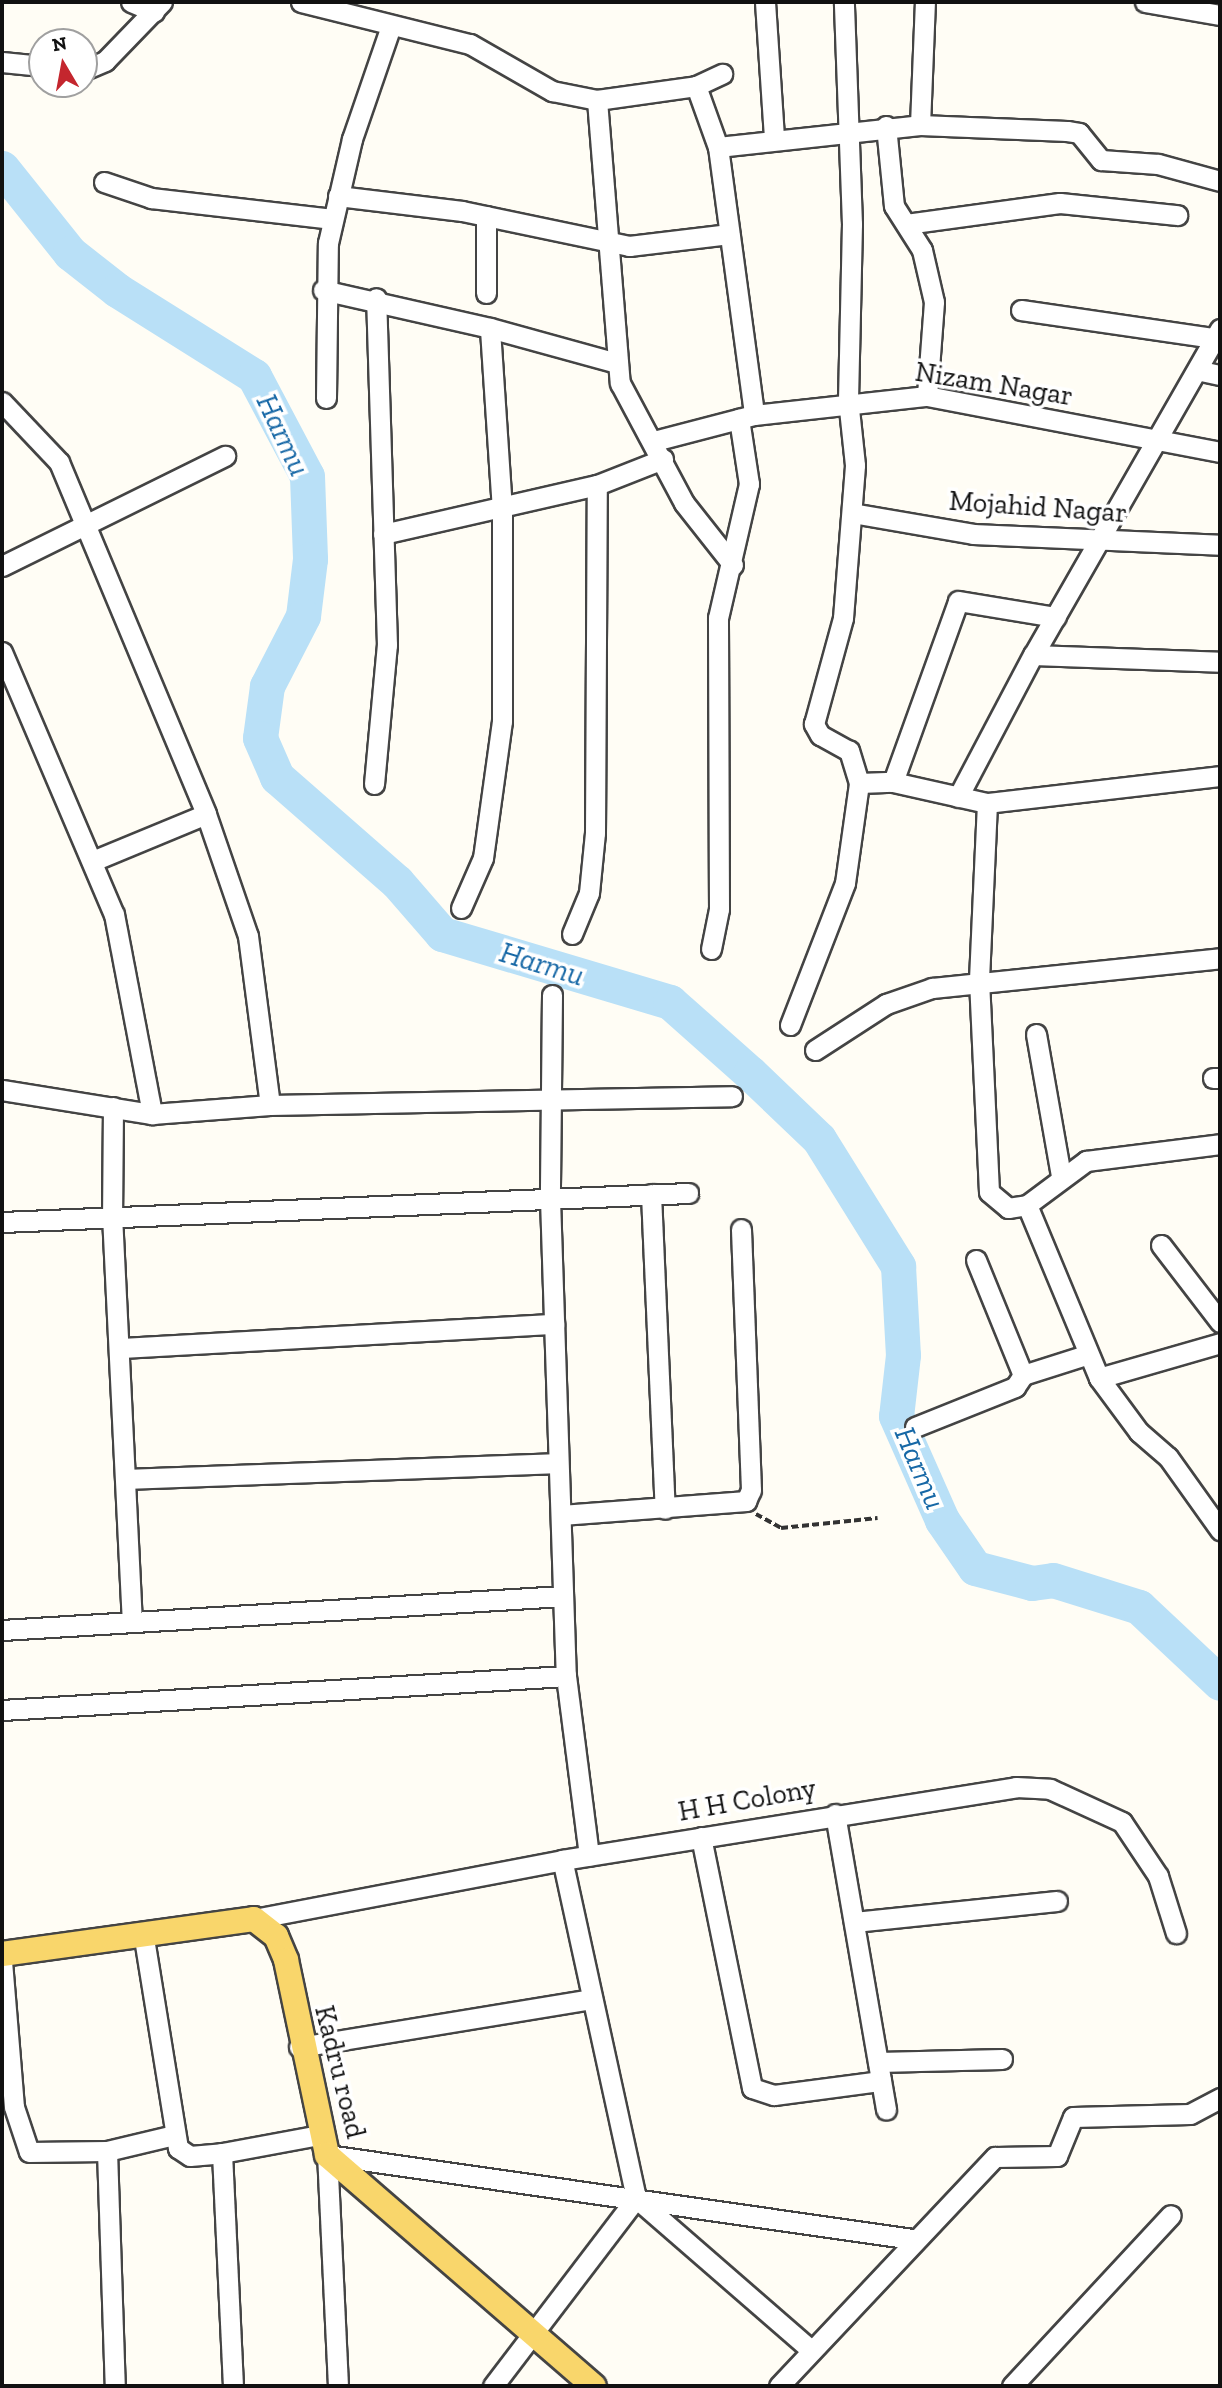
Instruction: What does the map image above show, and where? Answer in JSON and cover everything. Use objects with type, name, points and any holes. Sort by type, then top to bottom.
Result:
[{"type":"main road","points":[[2,1954],[142,1932],[254,1919]]},
{"type":"main road","name":"Kadru road","points":[[254,1919],[276,1936],[286,1960],[299,2047],[323,2145],[594,2386]]},
{"type":"street","points":[[131,2],[158,7]]},
{"type":"street","points":[[301,2],[470,44],[552,92],[597,100],[696,86],[722,74]]},
{"type":"street","points":[[765,2],[774,138]]},
{"type":"street","points":[[790,1025],[845,883],[859,783],[849,751],[820,735],[814,724],[844,618],[852,513],[848,400],[852,225],[844,132],[844,2]]},
{"type":"street","points":[[920,125],[925,2]]},
{"type":"street","points":[[1145,2],[1220,15]]},
{"type":"street","points":[[98,64],[104,61],[158,7]]},
{"type":"street","points":[[326,398],[323,290],[333,219],[391,26]]},
{"type":"street","points":[[2,62],[28,65]]},
{"type":"street","points":[[696,86],[718,147],[729,234],[750,484],[733,565],[718,618],[719,909],[711,949]]},
{"type":"street","points":[[597,100],[606,239],[621,383],[654,441],[684,503],[733,565]]},
{"type":"street","points":[[718,147],[886,126],[920,125],[1079,133],[1101,160],[1158,164],[1220,181]]},
{"type":"street","points":[[886,126],[894,206],[922,250],[934,302],[927,396]]},
{"type":"street","points":[[104,182],[151,198],[333,219]]},
{"type":"street","points":[[338,196],[486,216],[606,239],[629,246],[729,234]]},
{"type":"street","points":[[905,224],[1060,203],[1177,215]]},
{"type":"street","points":[[486,216],[486,293]]},
{"type":"street","points":[[323,290],[376,298],[617,363]]},
{"type":"street","points":[[374,784],[387,645],[376,298]]},
{"type":"street","points":[[958,797],[1033,655],[1100,542],[1160,443],[1211,373],[1217,333],[1021,310]]},
{"type":"street","points":[[461,908],[483,858],[502,721],[502,510],[490,328]]},
{"type":"street","name":"Nizam Nagar","points":[[654,441],[746,417],[848,400],[927,396],[1160,443],[1220,452]]},
{"type":"street","points":[[2,402],[59,462],[206,814],[248,936],[270,1105]]},
{"type":"street","points":[[2,566],[225,456]]},
{"type":"street","points":[[383,534],[502,510],[597,485],[663,459]]},
{"type":"street","points":[[572,934],[589,893],[595,833],[597,485]]},
{"type":"street","name":"Mojahid Nagar","points":[[852,513],[973,534],[1100,542],[1220,545]]},
{"type":"street","points":[[893,782],[958,601],[1056,617]]},
{"type":"street","points":[[2,652],[9,687],[95,860],[114,914],[152,1114]]},
{"type":"street","points":[[1033,655],[1220,662]]},
{"type":"street","points":[[859,783],[893,782],[987,803],[1220,776]]},
{"type":"street","points":[[987,803],[979,980],[989,1192],[1008,1208],[1027,1205],[1061,1176],[1086,1161],[1220,1144]]},
{"type":"street","points":[[95,860],[206,814]]},
{"type":"street","points":[[815,1050],[886,1004],[979,980],[1220,958]]},
{"type":"street","points":[[552,995],[550,1199],[566,1676],[589,1856]]},
{"type":"street","points":[[1036,1034],[1061,1176]]},
{"type":"street","points":[[2,1090],[152,1114],[270,1105],[550,1097],[732,1096]]},
{"type":"street","points":[[113,1107],[112,1215],[122,1348],[132,1621]]},
{"type":"street","points":[[2,1222],[112,1215],[688,1193]]},
{"type":"street","points":[[651,1194],[665,1509]]},
{"type":"street","points":[[1027,1205],[1086,1355],[1099,1378],[1139,1432],[1168,1457],[1220,1530]]},
{"type":"street","points":[[561,1515],[746,1501],[751,1490],[741,1229]]},
{"type":"street","points":[[1161,1245],[1220,1322]]},
{"type":"street","points":[[976,1260],[1023,1375]]},
{"type":"street","points":[[122,1348],[554,1324]]},
{"type":"street","points":[[1099,1378],[1220,1343]]},
{"type":"street","points":[[915,1427],[1015,1387],[1023,1375],[1086,1355]]},
{"type":"street","points":[[127,1479],[558,1463]]},
{"type":"street","points":[[2,1630],[563,1596]]},
{"type":"street","points":[[2,1710],[566,1676]]},
{"type":"street","name":"H H Colony","points":[[254,1919],[562,1860],[1016,1787],[1050,1789],[1088,1802],[1122,1822],[1141,1844],[1176,1933]]},
{"type":"street","points":[[835,1814],[886,2110]]},
{"type":"street","points":[[701,1837],[752,2088],[774,2095],[879,2072],[1002,2059]]},
{"type":"street","points":[[562,1860],[636,2198],[811,2350]]},
{"type":"street","points":[[854,1922],[1057,1901]]},
{"type":"street","points":[[142,1932],[174,2135],[178,2148],[190,2156],[323,2145],[636,2198],[912,2239]]},
{"type":"street","points":[[2,1961],[8,2108],[29,2152],[107,2151],[174,2135]]},
{"type":"street","points":[[299,2047],[592,1999]]},
{"type":"street","points":[[779,2386],[912,2239],[995,2157],[1057,2156],[1067,2145],[1073,2117],[1190,2114],[1220,2098]]},
{"type":"street","points":[[323,2145],[338,2386]]},
{"type":"street","points":[[107,2151],[115,2386]]},
{"type":"street","points":[[222,2153],[233,2386]]},
{"type":"street","points":[[493,2386],[537,2335],[636,2198]]},
{"type":"street","points":[[1012,2386],[1171,2215]]},
{"type":"path","points":[[746,1501],[761,1520],[781,1528],[877,1518]]},
{"type":"waterway","name":"Harmu","points":[[2,168],[70,253],[117,290],[254,376],[307,476],[310,559],[303,616],[267,686],[260,738],[277,777],[397,882],[442,934],[670,1002],[819,1139],[898,1266],[903,1355],[896,1416],[942,1520],[975,1568],[1032,1583],[1053,1580],[1139,1607],[1220,1683]]}]
